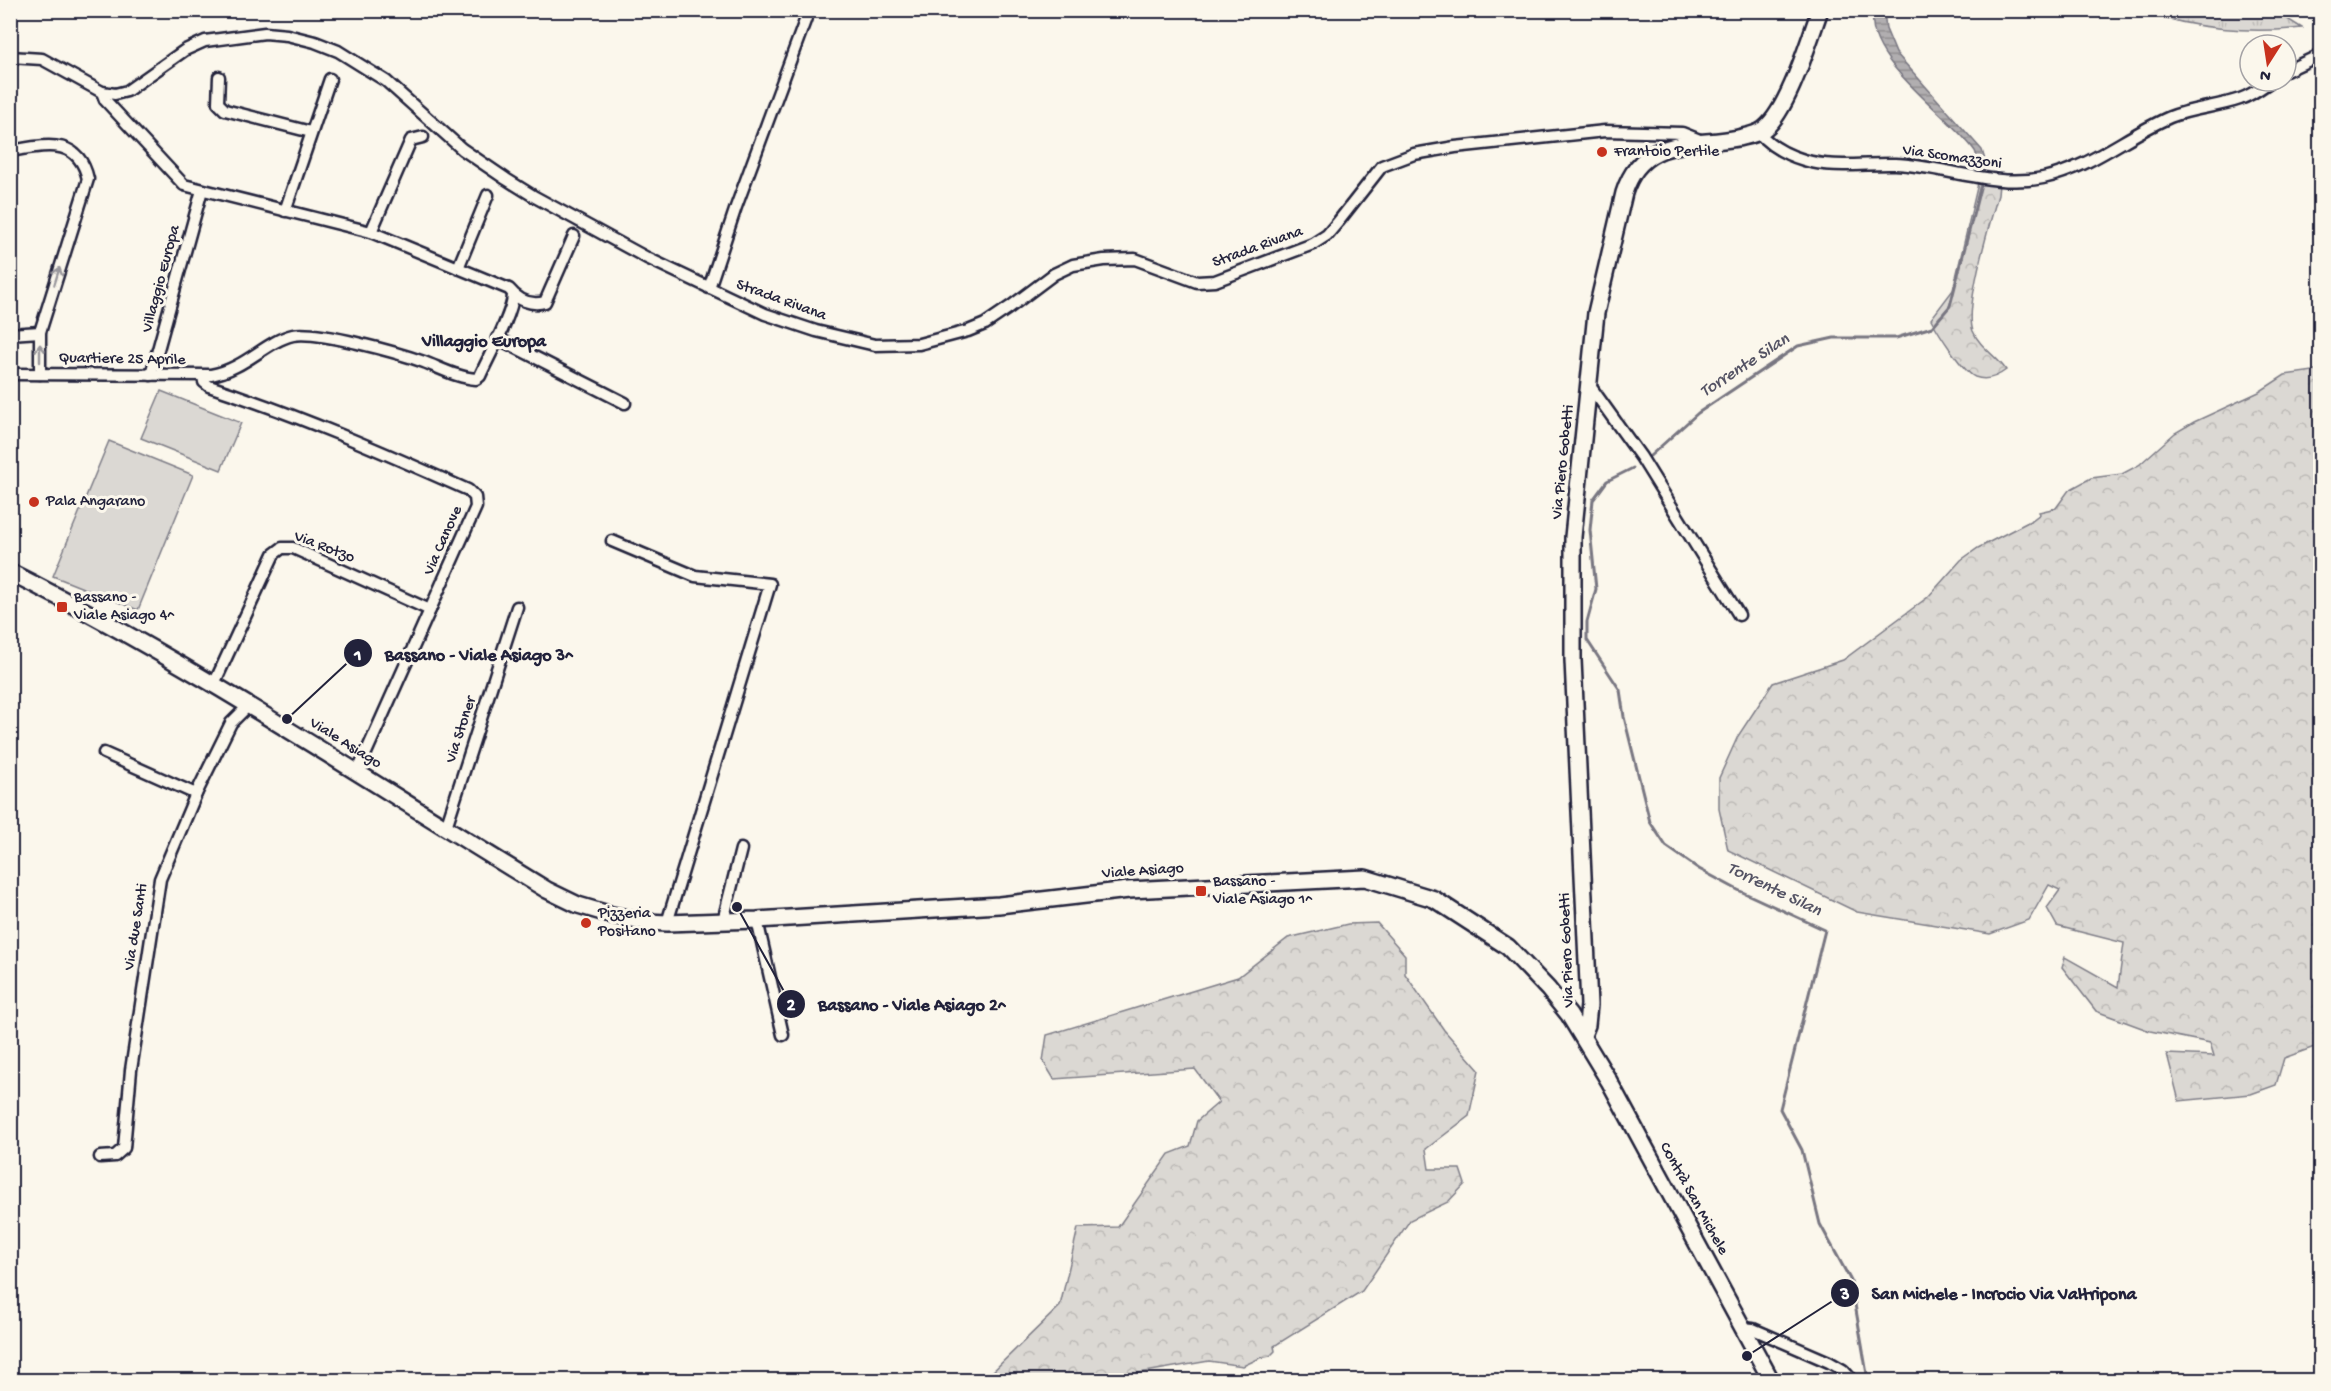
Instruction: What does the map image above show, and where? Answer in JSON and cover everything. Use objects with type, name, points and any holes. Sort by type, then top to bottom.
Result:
[{"type":"main road","points":[[1758,132],[1775,118],[1784,102],[1820,10]]},
{"type":"main road","name":"Via Piero Gobetti","points":[[1583,1035],[1587,1025],[1589,1005],[1573,660],[1573,586],[1574,537],[1596,313],[1629,177],[1645,157],[1679,144],[1738,138],[1758,132]]},
{"type":"main road","name":"Viale Asiago","points":[[10,572],[143,642],[547,890],[578,905],[647,922],[757,920],[999,904],[1129,890],[1365,878],[1434,899],[1508,947],[1548,989],[1583,1035]]},
{"type":"main road","name":"Contrà San Michele","points":[[1583,1035],[1771,1380]]},
{"type":"street","name":"Strada Rivana","points":[[709,288],[736,207],[809,10]]},
{"type":"street","name":"Strada Rivana","points":[[102,92],[115,94],[127,91],[185,50],[205,41],[265,33],[315,42],[338,51],[386,81],[462,149],[535,197],[647,258],[765,314],[854,342],[875,345],[920,344],[951,337],[985,324],[1054,274],[1073,265],[1104,260],[1136,259],[1197,282],[1215,280],[1313,244],[1327,234],[1382,166],[1414,154],[1455,147],[1605,131],[1682,133],[1705,142]]},
{"type":"street","points":[[2298,65],[2320,55]]},
{"type":"street","points":[[10,57],[34,58],[50,62],[102,92],[105,100],[180,183],[371,232],[509,289],[513,295],[535,305],[545,302],[574,236]]},
{"type":"street","points":[[219,77],[218,103],[225,110],[311,132]]},
{"type":"street","points":[[285,211],[330,80]]},
{"type":"street","name":"Via Scomazzoni","points":[[1758,132],[1771,145],[1806,161],[1906,165],[2014,182],[2062,173],[2082,165],[2171,117],[2240,99],[2250,93]]},
{"type":"street","points":[[371,232],[411,140],[423,136]]},
{"type":"street","name":"Quartiere 25 Aprile","points":[[10,151],[55,144],[76,155],[85,168],[88,179],[40,332],[40,374]]},
{"type":"street","name":"Villaggio Europa","points":[[151,375],[202,190]]},
{"type":"street","points":[[458,268],[488,195]]},
{"type":"street","points":[[203,376],[233,369],[283,339],[300,334],[388,352],[476,379],[480,376],[497,338],[512,303],[513,295]]},
{"type":"street","points":[[10,333],[40,332]]},
{"type":"street","points":[[497,338],[625,403]]},
{"type":"street","name":"Quartiere 25 Aprile","points":[[10,374],[203,376]]},
{"type":"street","name":"Via Canove","points":[[203,376],[204,382],[209,386],[336,431],[472,493],[476,507],[357,772]]},
{"type":"street","points":[[1590,386],[1641,457],[1739,615]]},
{"type":"street","points":[[612,541],[695,576],[770,584],[668,922]]},
{"type":"street","name":"Via Rotzo","points":[[214,684],[274,554],[282,548],[293,548],[430,610]]},
{"type":"street","name":"Via Stoner","points":[[446,827],[517,608]]},
{"type":"street","name":"Via due Santi","points":[[100,1157],[115,1156],[124,1148],[131,1070],[160,879],[196,794],[231,723],[249,705]]},
{"type":"street","points":[[104,753],[196,794]]},
{"type":"street","points":[[723,921],[741,849]]},
{"type":"street","points":[[757,920],[783,1035]]},
{"type":"street","points":[[1743,1328],[1753,1329],[1829,1362],[1843,1370],[1852,1380]]},
{"type":"green space","points":[[2145,11],[2278,11],[2302,28],[2222,29],[2183,22]]},
{"type":"green space","points":[[1979,179],[1999,184],[1975,285],[1971,319],[1976,337],[2006,370],[1983,379],[1975,377],[1964,368],[1931,319],[1953,290]]},
{"type":"green space","points":[[2320,370],[2320,1045],[2284,1058],[2276,1085],[2251,1094],[2179,1101],[2167,1054],[2214,1056],[2210,1043],[2150,1031],[2096,1011],[2062,967],[2065,957],[2118,987],[2124,943],[2057,926],[2047,908],[2060,890],[2049,885],[2029,920],[1990,934],[1857,912],[1728,850],[1719,809],[1719,778],[1738,736],[1773,683],[1843,660],[1928,597],[1961,560],[1978,548],[2032,520],[2040,514],[2039,512],[2056,508],[2069,490],[2091,478],[2122,474],[2139,465],[2175,433],[2259,392],[2285,375]]},
{"type":"green space","points":[[161,391],[241,423],[221,470],[141,438]]},
{"type":"green space","points":[[109,441],[193,475],[138,610],[53,576]]},
{"type":"green space","points":[[1377,923],[1405,955],[1405,974],[1444,1030],[1479,1070],[1469,1116],[1426,1149],[1429,1169],[1460,1169],[1465,1184],[1448,1202],[1410,1220],[1362,1291],[1274,1346],[1275,1351],[1270,1356],[1243,1366],[1209,1361],[1099,1380],[984,1380],[1060,1306],[1078,1228],[1118,1227],[1169,1154],[1190,1146],[1197,1121],[1219,1102],[1195,1069],[1054,1079],[1043,1061],[1047,1035],[1238,977],[1288,938],[1348,924]]},
{"type":"shaded area","points":[[1874,11],[1884,11],[1886,29],[1896,53],[1982,150],[1985,160],[1984,175],[1979,174],[1975,151],[1911,86],[1881,48],[1874,29]]},
{"type":"waterway","name":"Torrente Silan","points":[[1650,456],[1698,413],[1798,346],[1834,338],[1896,338],[1932,327],[1950,306],[1981,184]]},
{"type":"waterway","name":"Torrente Silan","points":[[1633,468],[1607,481],[1593,500],[1590,530],[1596,589],[1587,622],[1587,640],[1620,690],[1624,717],[1650,822],[1666,846],[1699,869],[1738,890],[1825,930],[1780,1109],[1802,1150],[1820,1224],[1851,1281],[1868,1380]]},
{"type":"place","name":"Frantoio Pertile","points":[[1602,152]]},
{"type":"place","name":"Pala Angarano","points":[[34,502]]},
{"type":"place","name":"Bassano - Viale Asiago 4^","points":[[62,607]]},
{"type":"place","name":"Bassano - Viale Asiago 3^","points":[[287,719]]},
{"type":"place","name":"Bassano - Viale Asiago 1^","points":[[1201,891]]},
{"type":"place","name":"Bassano - Viale Asiago 2^","points":[[737,907]]},
{"type":"place","name":"Pizzeria Positano","points":[[586,923]]},
{"type":"place","name":"San Michele - Incrocio Via Valtripona","points":[[1747,1356]]},
{"type":"district","name":"Villaggio Europa","points":[[484,342]]}]
